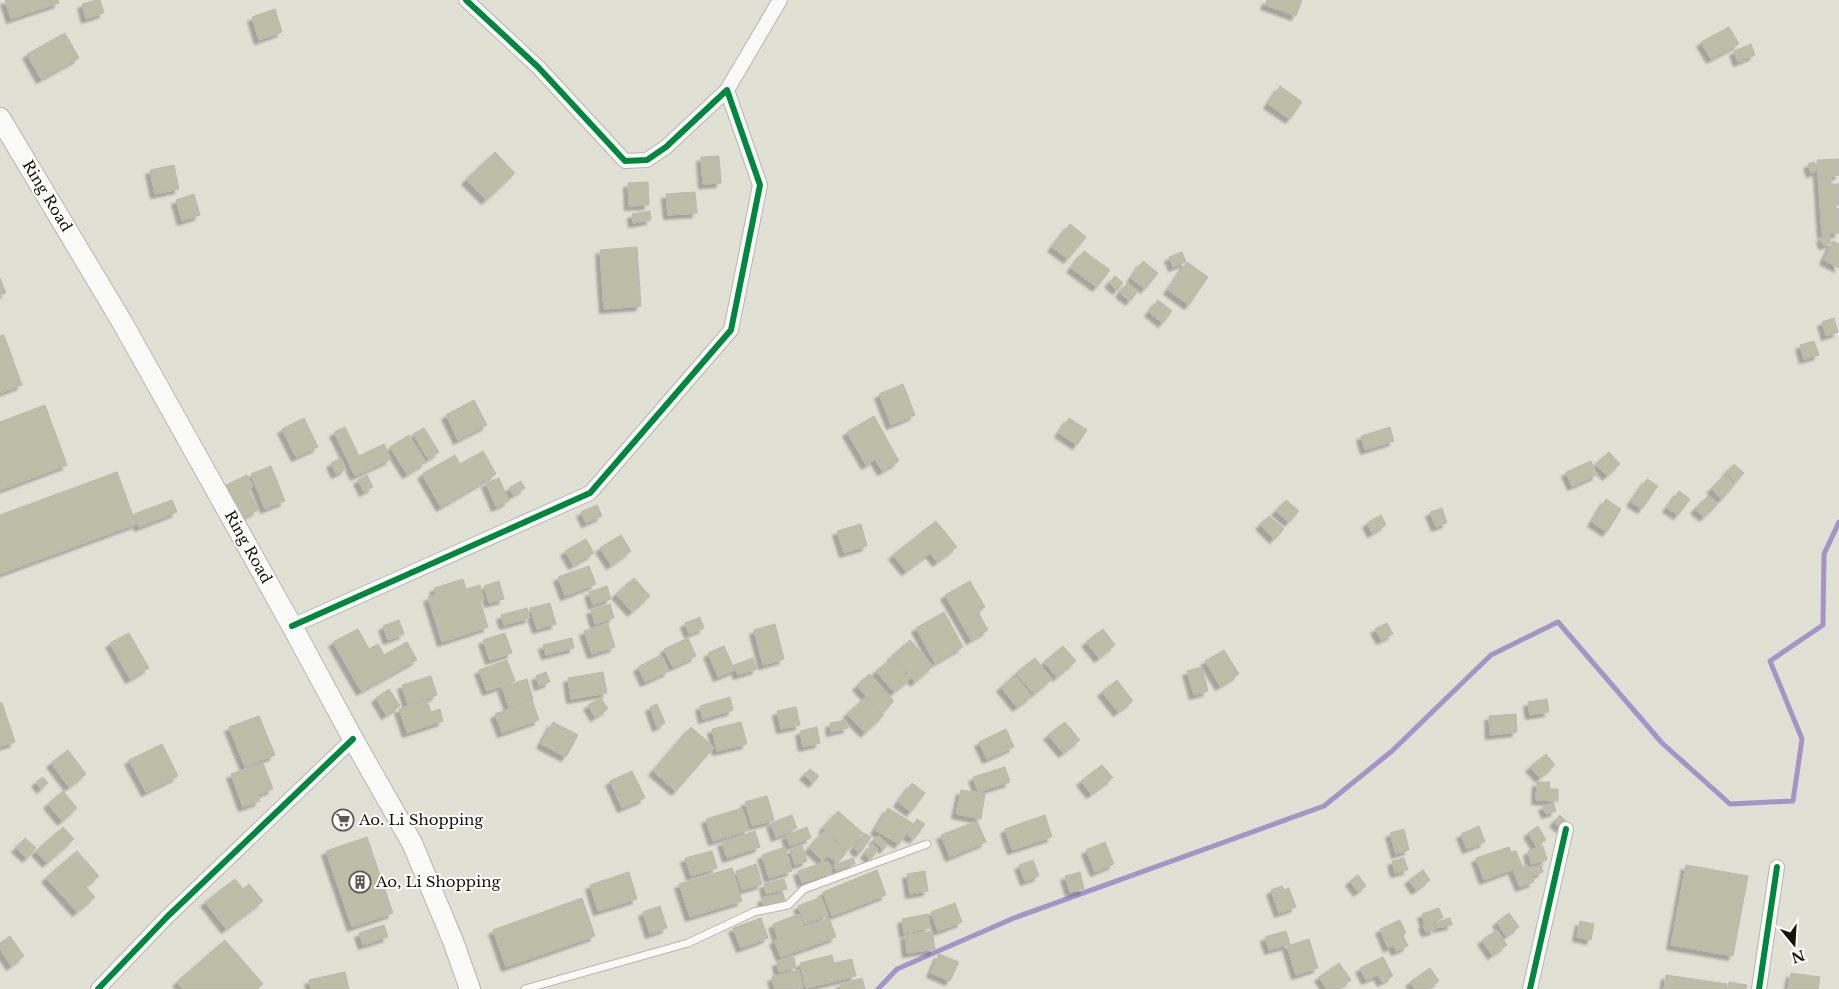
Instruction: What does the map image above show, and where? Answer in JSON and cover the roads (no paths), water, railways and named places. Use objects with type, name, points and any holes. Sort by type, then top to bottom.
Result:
[{"type":"main road","name":"Ring Road","points":[[0,118],[122,322],[412,843],[453,941],[470,989]]},
{"type":"street","points":[[466,0],[538,67],[625,161],[648,160],[727,90],[780,0]]},
{"type":"street","points":[[292,626],[590,493],[730,330],[760,185],[727,90]]},
{"type":"street","points":[[98,989],[167,917],[353,739]]},
{"type":"street","points":[[1530,989],[1566,829]]},
{"type":"street","points":[[1759,989],[1777,867]]},
{"type":"lane","points":[[525,989],[688,943],[754,912],[788,906],[804,889],[927,844]]},
{"type":"waterway","points":[[878,989],[897,969],[1014,918],[1324,806],[1392,751],[1491,655],[1558,622],[1662,743],[1730,804],[1793,801],[1802,739],[1770,661],[1823,625],[1824,554],[1839,522]]},
{"type":"place","name":"Ao. Li Shopping","points":[[343,820]]},
{"type":"place","name":"Ao, Li Shopping","points":[[360,882]]}]
